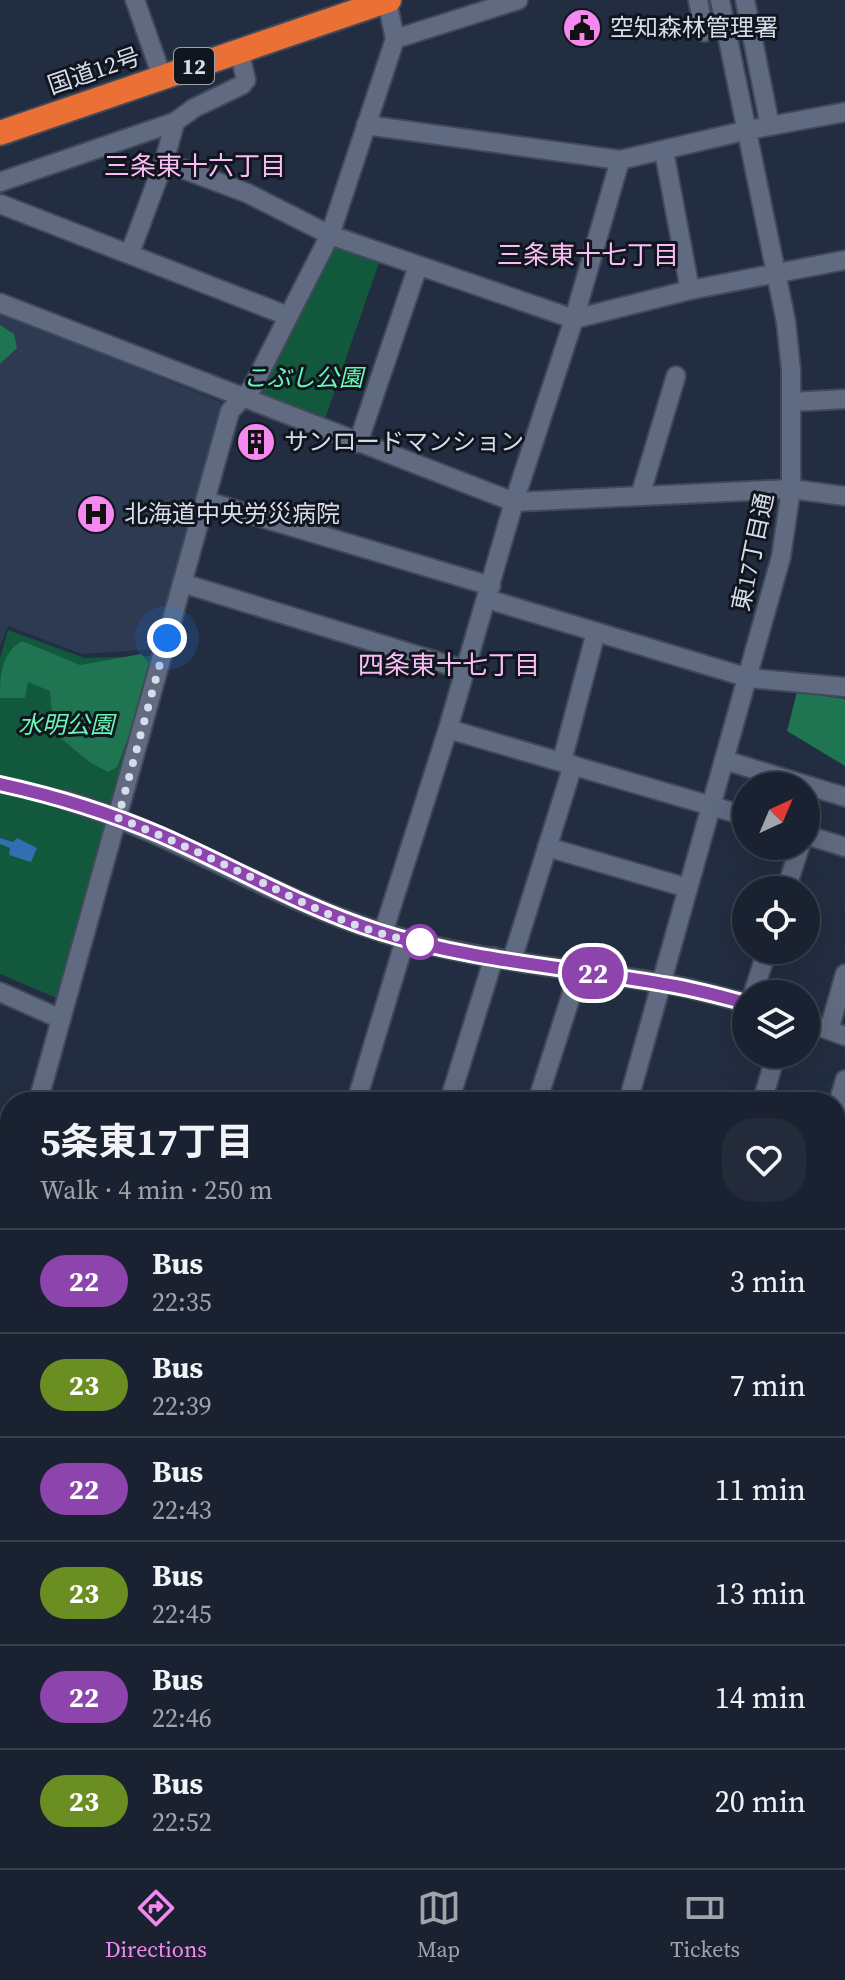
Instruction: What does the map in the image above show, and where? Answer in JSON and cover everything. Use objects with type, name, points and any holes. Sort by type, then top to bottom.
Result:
[{"type":"highway","name":"国道12号","points":[[0,133],[388,0]]},
{"type":"street","points":[[135,0],[162,77]]},
{"type":"street","points":[[41,1092],[230,411],[252,388],[330,235],[395,39],[388,0]]},
{"type":"street","points":[[395,39],[518,0]]},
{"type":"street","points":[[698,0],[704,32]]},
{"type":"street","name":"東17丁目通","points":[[631,1092],[749,678],[781,557],[791,489],[791,370],[778,274],[720,0]]},
{"type":"street","points":[[745,0],[770,126]]},
{"type":"street","points":[[0,182],[175,122],[194,108],[242,85],[246,80],[239,50]]},
{"type":"street","points":[[366,125],[620,160],[748,130],[845,112]]},
{"type":"street","points":[[130,253],[164,162],[175,122]]},
{"type":"street","points":[[664,151],[690,290]]},
{"type":"street","points":[[383,933],[448,729],[514,502],[574,319],[620,160]]},
{"type":"street","points":[[164,162],[247,193],[330,235],[574,319],[690,290],[845,260]]},
{"type":"street","points":[[0,204],[288,316]]},
{"type":"street","points":[[358,443],[418,266]]},
{"type":"street","points":[[0,303],[514,502],[791,489],[845,496]]},
{"type":"street","points":[[640,496],[676,376]]},
{"type":"street","points":[[791,402],[845,399]]},
{"type":"street","points":[[206,501],[489,593],[596,632],[749,678],[845,687]]},
{"type":"street","points":[[182,583],[465,670]]},
{"type":"street","points":[[453,1092],[547,847],[596,632]]},
{"type":"street","points":[[448,729],[732,811]]},
{"type":"street","points":[[724,760],[845,797]]},
{"type":"street","points":[[65,800],[163,836],[313,908],[405,940],[662,983],[732,1000]]},
{"type":"street","points":[[820,839],[845,847]]},
{"type":"street","points":[[547,847],[688,888]]},
{"type":"street","points":[[359,1092],[405,940]]},
{"type":"street","points":[[540,1092],[579,971]]},
{"type":"street","points":[[837,1033],[845,974]]},
{"type":"street","points":[[0,992],[61,1019]]},
{"type":"street","points":[[765,1092],[772,1068]]},
{"type":"shaded area","name":"北海道中央労災病院","points":[[0,312],[221,402],[156,649],[82,654],[8,626],[0,646]]},
{"type":"green space","name":"こぶし公園","points":[[335,244],[380,260],[324,422],[258,396]]},
{"type":"green space","points":[[0,325],[14,334],[17,348],[0,364]]},
{"type":"green space","name":"水明公園","points":[[8,630],[85,658],[154,656],[59,999],[0,974],[0,658]]},
{"type":"green space","points":[[22,641],[80,665],[141,654],[154,670],[117,767],[108,772],[91,763],[54,733],[50,691],[28,682],[25,698],[0,698],[1,673],[6,659]]},
{"type":"green space","points":[[797,692],[845,699],[845,766],[787,731]]},
{"type":"water","points":[[0,838],[13,842],[17,838],[37,848],[31,862],[9,855],[10,848],[0,844]]},
{"type":"tunnel","points":[[0,784],[65,800]]},
{"type":"bus line","name":"22","points":[[0,784],[65,800],[118,818],[163,836],[313,908],[405,940],[677,986],[732,1000]]},
{"type":"place","name":"空知森林管理署","points":[[582,28]]},
{"type":"place","name":"サンロードマンション","points":[[256,442]]},
{"type":"place","name":"北海道中央労災病院","points":[[96,514]]},
{"type":"district","name":"三条東十六丁目","points":[[195,166]]},
{"type":"district","name":"三条東十七丁目","points":[[588,255]]},
{"type":"district","name":"四条東十七丁目","points":[[449,665]]},
{"type":"route","points":[[167,638],[118,818],[163,836],[313,908],[405,940],[420,942]]}]
